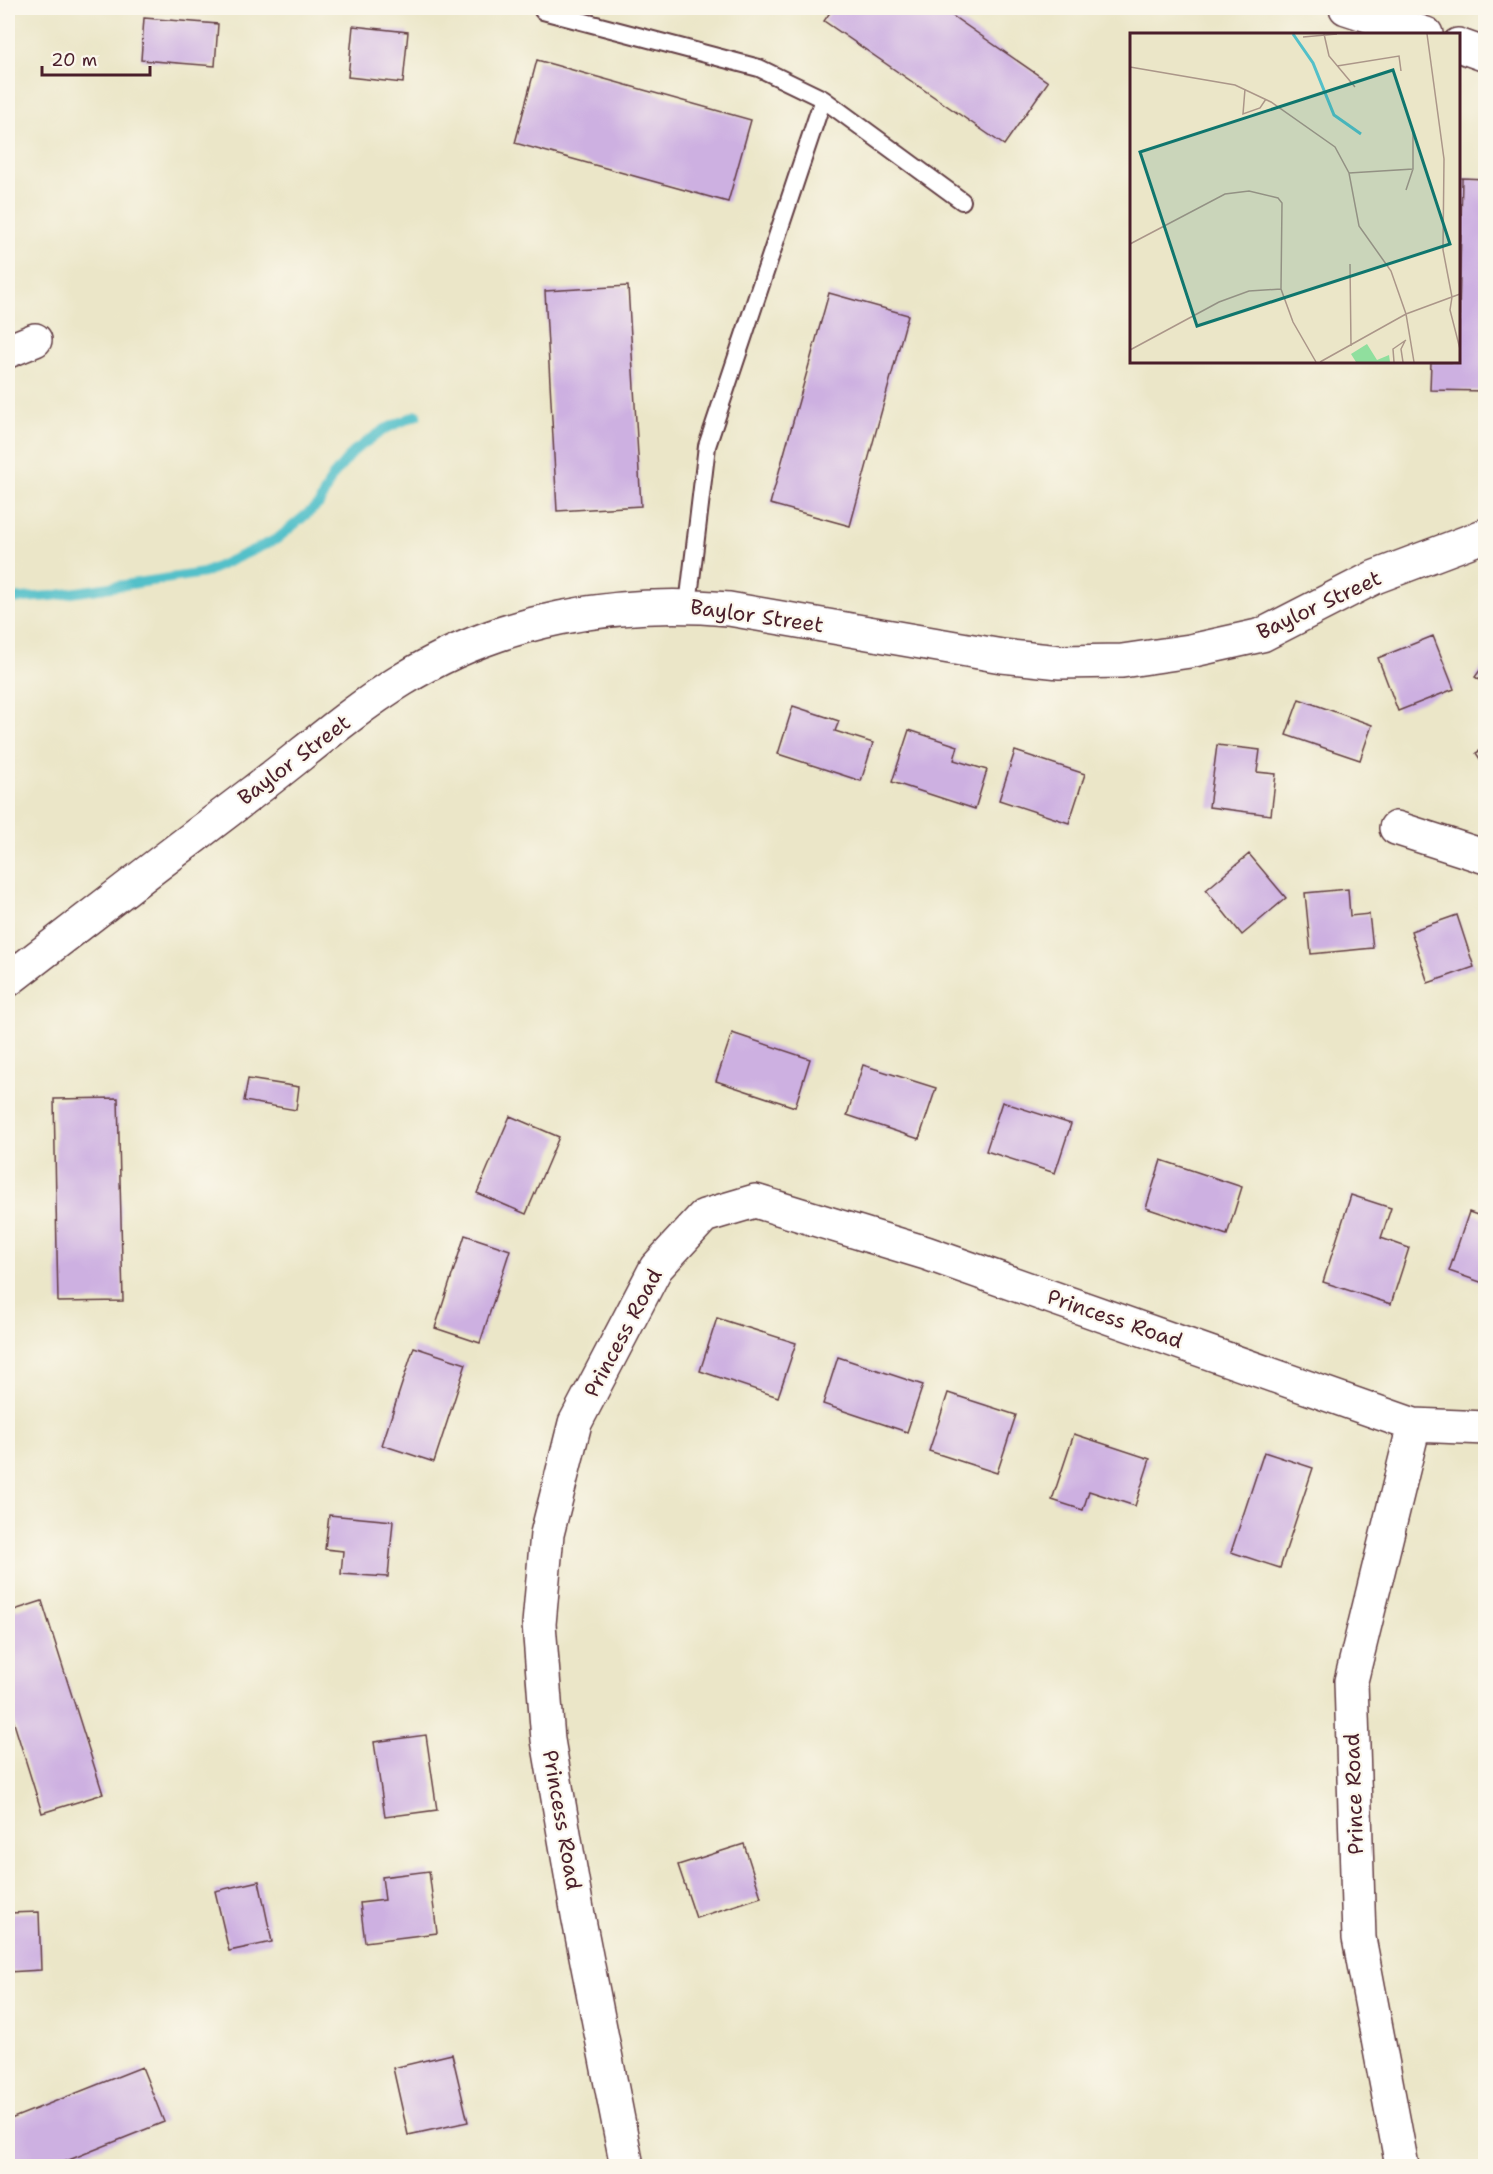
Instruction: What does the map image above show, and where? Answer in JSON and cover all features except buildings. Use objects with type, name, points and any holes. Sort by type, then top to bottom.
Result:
[{"type":"street","points":[[1346,8],[1423,33]]},
{"type":"street","points":[[1460,46],[1485,55]]},
{"type":"street","name":"Baylor Street","points":[[8,980],[352,715],[402,680],[454,651],[504,632],[556,617],[622,608],[688,605],[729,609],[1002,656],[1060,662],[1122,661],[1190,651],[1262,635],[1375,577],[1485,535]]},
{"type":"street","points":[[1396,828],[1485,857]]},
{"type":"street","name":"Princess Road","points":[[627,2166],[578,1915],[548,1740],[539,1624],[547,1534],[575,1423],[656,1268],[704,1216],[755,1201],[926,1253],[1414,1425],[1485,1428]]},
{"type":"street","name":"Prince Road","points":[[1402,2166],[1359,1938],[1350,1681],[1414,1425]]},
{"type":"lane","points":[[543,11],[759,68],[823,99],[962,201]]},
{"type":"lane","points":[[688,605],[707,446],[823,99]]},
{"type":"waterway","points":[[8,599],[51,596],[204,573],[277,539],[319,504],[332,477],[355,450],[385,429],[417,415]]}]
